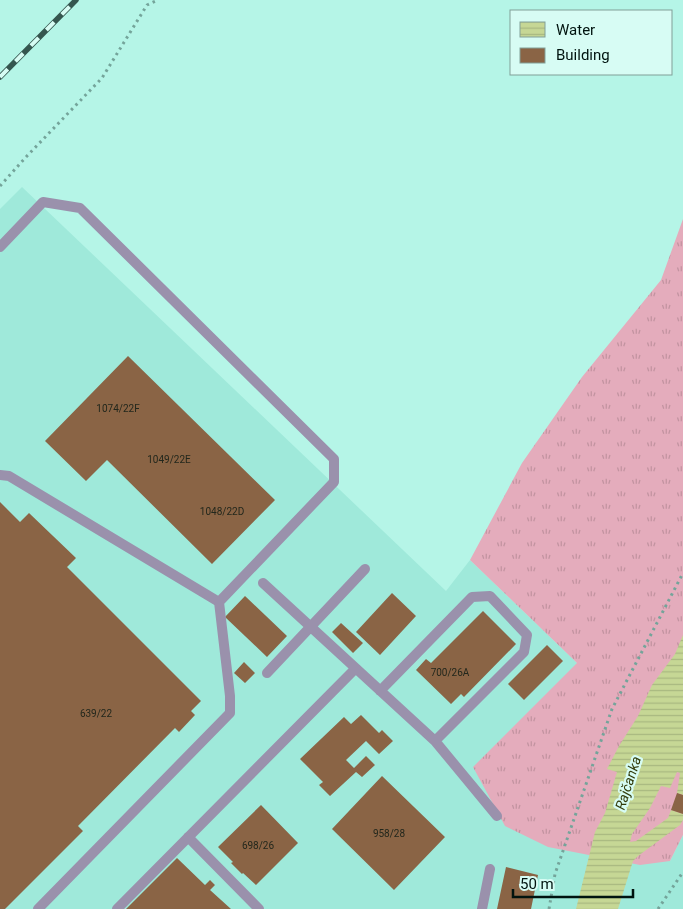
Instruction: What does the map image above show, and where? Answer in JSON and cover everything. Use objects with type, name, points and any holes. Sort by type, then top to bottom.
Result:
[{"type":"lane","points":[[0,247],[43,202],[80,208],[334,459],[334,482],[219,602]]},
{"type":"lane","points":[[0,475],[9,476],[219,602]]},
{"type":"lane","points":[[267,673],[365,569]]},
{"type":"lane","points":[[263,583],[435,741],[497,816]]},
{"type":"lane","points":[[380,691],[472,597],[490,596],[527,635],[524,652],[435,741]]},
{"type":"lane","points":[[38,909],[230,713],[230,696],[219,602]]},
{"type":"lane","points":[[116,909],[355,669]]},
{"type":"lane","points":[[188,837],[259,909]]},
{"type":"lane","points":[[482,909],[490,869]]},
{"type":"path","points":[[0,186],[102,78],[147,5],[158,0]]},
{"type":"path","points":[[549,909],[554,874],[612,709],[683,573]]},
{"type":"path","points":[[658,909],[683,872]]},
{"type":"shaded area","points":[[22,187],[446,591],[470,560],[577,663],[670,861],[683,835],[683,909],[0,909],[0,209]]},
{"type":"green space","points":[[683,219],[683,835],[670,861],[640,865],[548,847],[505,826],[473,767],[577,663],[470,560],[522,463],[582,377],[661,280]]},
{"type":"water","name":"Rajčanka","points":[[683,635],[683,795],[677,793],[680,773],[677,772],[670,788],[661,786],[650,808],[632,834],[630,842],[636,841],[668,818],[671,810],[683,814],[683,820],[680,825],[633,861],[618,909],[576,909],[595,832],[605,813],[617,772],[607,769],[638,716],[652,685],[675,654]]},
{"type":"building","points":[[128,356],[275,500],[212,564],[107,460],[86,481],[45,441]]},
{"type":"building","points":[[0,502],[20,522],[29,513],[76,558],[67,567],[201,701],[191,711],[195,715],[179,732],[175,728],[78,826],[83,831],[5,909],[0,909]]},
{"type":"building","points":[[392,593],[416,616],[380,655],[356,632]]},
{"type":"building","points":[[245,596],[287,636],[267,657],[225,617]]},
{"type":"building","points":[[483,611],[516,644],[464,697],[461,694],[451,704],[416,670],[426,659],[431,663]]},
{"type":"building","points":[[341,623],[363,643],[353,653],[332,632]]},
{"type":"building","points":[[547,645],[563,661],[524,700],[508,684]]},
{"type":"building","points":[[244,662],[255,673],[245,683],[234,673]]},
{"type":"building","points":[[361,715],[379,733],[382,730],[393,741],[379,754],[366,741],[346,760],[354,768],[366,756],[375,765],[362,777],[356,772],[330,796],[319,785],[323,782],[300,759],[344,717],[351,724]]},
{"type":"building","points":[[382,776],[445,837],[394,890],[332,829]]},
{"type":"building","points":[[677,793],[683,795],[683,814],[671,810]]},
{"type":"building","points":[[261,805],[298,843],[256,885],[231,863],[233,862],[218,847]]},
{"type":"building","points":[[177,858],[205,885],[210,880],[215,885],[210,890],[231,909],[126,909]]},
{"type":"building","points":[[506,867],[538,875],[531,909],[497,909]]},
{"type":"railway","points":[[0,77],[76,0]]}]
